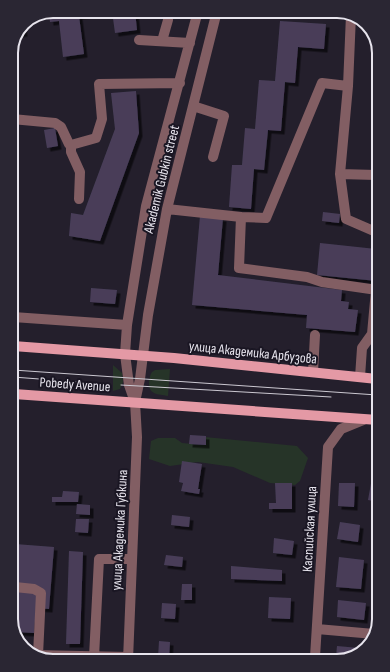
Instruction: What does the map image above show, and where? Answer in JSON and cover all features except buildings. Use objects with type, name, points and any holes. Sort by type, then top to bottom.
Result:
[{"type":"main road","points":[[18,346],[125,354]]},
{"type":"main road","name":"улица Академика Арбузова","points":[[125,354],[372,378]]},
{"type":"main road","name":"Pobedy Avenue","points":[[18,394],[135,402]]},
{"type":"main road","points":[[135,402],[372,420]]},
{"type":"street","points":[[162,41],[168,18]]},
{"type":"street","points":[[71,145],[96,138],[102,120],[99,84],[180,83],[196,18]]},
{"type":"street","name":"Akademik Gubkin street","points":[[143,355],[148,315],[167,210],[215,18]]},
{"type":"street","points":[[351,21],[348,86],[340,174],[346,219],[372,230]]},
{"type":"street","points":[[139,40],[190,43]]},
{"type":"street","name":"Akademik Gubkin street","points":[[125,354],[127,325],[146,206],[180,83]]},
{"type":"street","points":[[167,210],[266,218],[322,83],[348,86]]},
{"type":"street","points":[[193,106],[224,116],[213,157]]},
{"type":"street","points":[[18,120],[38,120],[55,123],[61,127],[69,144],[71,145],[71,152],[80,172],[78,200]]},
{"type":"street","points":[[340,174],[372,176]]},
{"type":"street","points":[[241,217],[239,268],[307,277],[322,282],[372,289]]},
{"type":"street","points":[[18,317],[127,325]]},
{"type":"street","points":[[360,377],[362,348],[372,334]]},
{"type":"street","points":[[313,372],[315,335]]},
{"type":"street","name":"улица Академика Губкина","points":[[125,354],[129,385],[135,402]]},
{"type":"street","name":"улица Академика Губкина","points":[[128,654],[137,437],[135,402],[143,355]]},
{"type":"street","name":"Каспийская улица","points":[[315,654],[328,447],[342,429],[363,420]]},
{"type":"street","points":[[94,654],[99,559],[131,559]]},
{"type":"street","points":[[18,587],[34,589],[41,593],[36,649]]},
{"type":"street","points":[[317,629],[368,633]]},
{"type":"green space","points":[[113,365],[122,373],[123,382],[120,389],[113,391]]},
{"type":"green space","points":[[170,369],[168,396],[154,393],[149,386],[150,375],[152,372],[155,370]]},
{"type":"green space","points":[[205,437],[297,446],[308,458],[300,481],[295,485],[270,483],[233,467],[198,462],[170,466],[149,459],[151,441],[158,438],[175,438],[182,443],[204,445]]},
{"type":"tram line","points":[[18,370],[372,395]]},
{"type":"tram line","points":[[18,377],[105,384]]},
{"type":"tram line","points":[[121,385],[331,397]]}]
